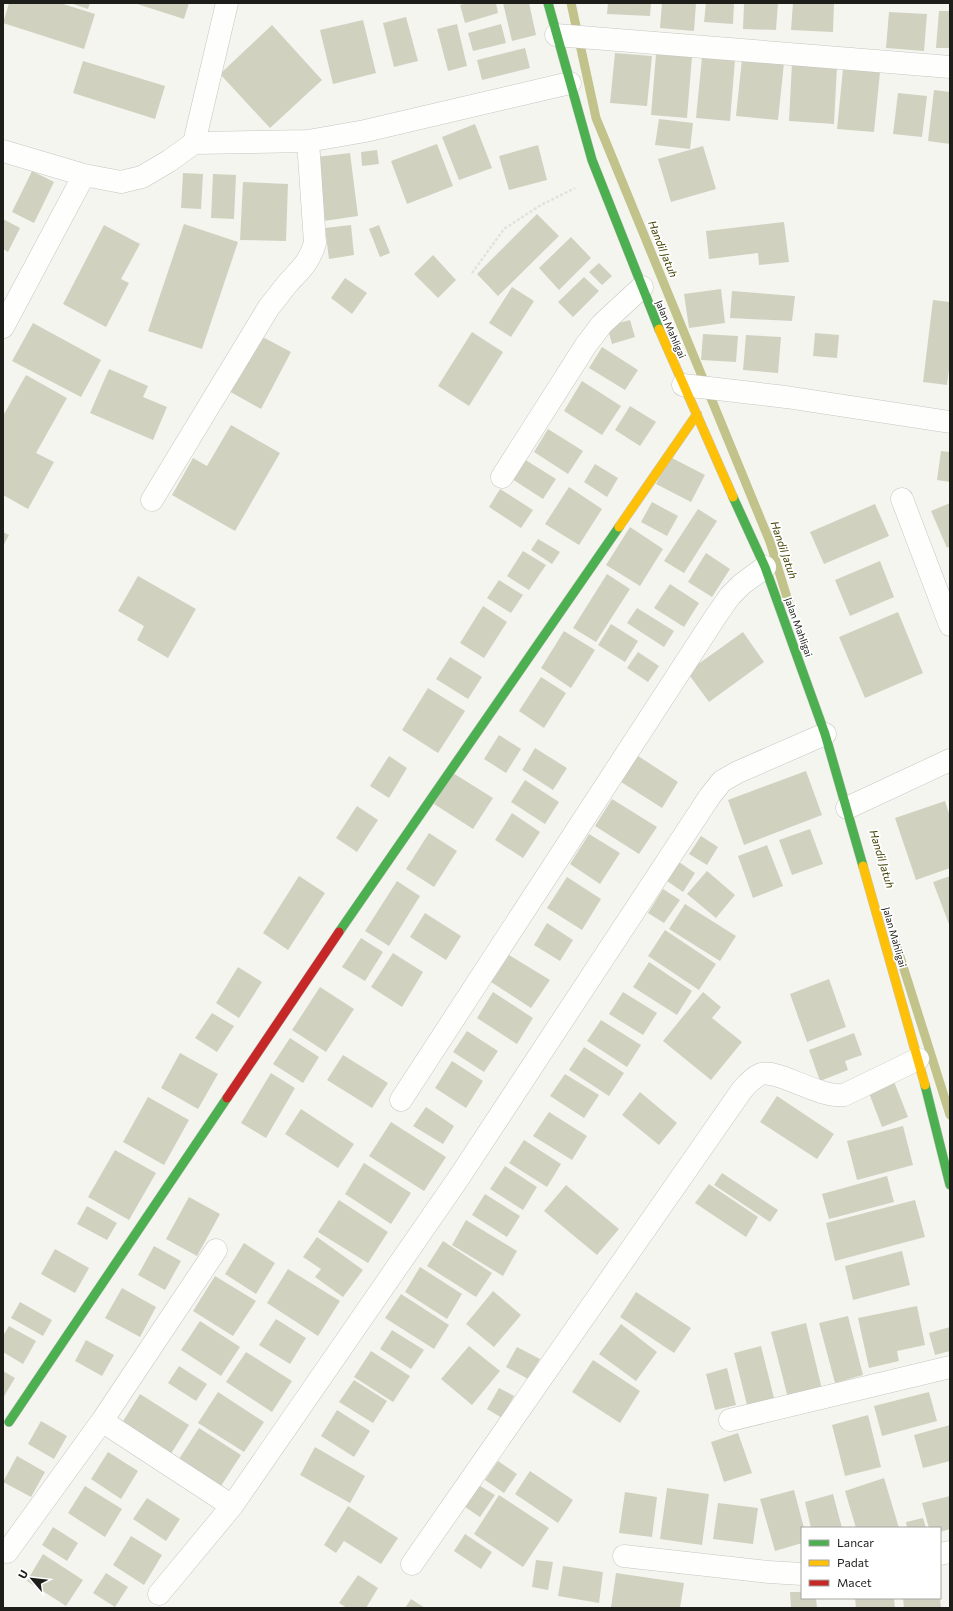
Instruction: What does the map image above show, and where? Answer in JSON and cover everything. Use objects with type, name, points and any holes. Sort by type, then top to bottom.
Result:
[{"type":"street","points":[[194,143],[227,3]]},
{"type":"street","name":"Jalan Mahligai","points":[[548,3],[572,37],[570,83],[592,160],[642,287],[700,387],[697,414],[765,567],[852,806],[950,1185]]},
{"type":"street","points":[[572,37],[950,68]]},
{"type":"street","points":[[3,151],[84,175],[121,182],[142,177],[169,161],[194,143],[308,141],[365,131],[570,83]]},
{"type":"street","points":[[152,500],[269,307],[304,267],[312,253],[315,243],[308,141]]},
{"type":"street","points":[[3,326],[84,175]]},
{"type":"street","points":[[502,477],[586,345],[602,324],[642,287]]},
{"type":"street","points":[[700,387],[786,397],[950,422]]},
{"type":"street","points":[[9,1422],[362,898],[697,414]]},
{"type":"street","points":[[902,499],[950,625]]},
{"type":"street","points":[[401,1100],[716,616],[730,596],[742,584],[765,567]]},
{"type":"street","points":[[159,1594],[232,1506],[460,1176],[710,796],[722,781],[738,772],[825,734]]},
{"type":"street","points":[[852,806],[950,760]]},
{"type":"street","points":[[412,1564],[742,1090],[760,1074],[770,1073],[824,1093],[835,1096],[844,1095],[918,1059]]},
{"type":"street","points":[[7,1552],[102,1421],[216,1250]]},
{"type":"street","points":[[730,1420],[950,1367]]},
{"type":"street","points":[[102,1421],[232,1506]]},
{"type":"street","points":[[624,1556],[769,1572],[801,1574]]},
{"type":"path","points":[[472,273],[504,229],[540,205],[599,176]]},
{"type":"building","points":[[9,3],[60,3],[95,14],[84,49],[3,23]]},
{"type":"building","points":[[70,3],[90,3],[88,9]]},
{"type":"building","points":[[134,3],[189,3],[184,19]]},
{"type":"building","points":[[468,3],[496,3],[498,13],[465,23],[460,5]]},
{"type":"building","points":[[503,3],[529,3],[536,35],[512,41]]},
{"type":"building","points":[[608,3],[651,3],[650,16],[607,14]]},
{"type":"building","points":[[662,3],[696,3],[694,31],[660,28]]},
{"type":"building","points":[[706,3],[734,3],[733,24],[704,22]]},
{"type":"building","points":[[744,3],[778,3],[776,30],[743,29]]},
{"type":"building","points":[[793,3],[834,3],[833,32],[791,30]]},
{"type":"building","points":[[939,11],[950,11],[950,48],[936,48]]},
{"type":"building","points":[[889,12],[927,14],[924,51],[886,48]]},
{"type":"building","points":[[406,17],[418,61],[394,67],[383,23]]},
{"type":"building","points":[[363,20],[376,73],[333,84],[320,30]]},
{"type":"building","points":[[457,24],[467,66],[448,71],[437,29]]},
{"type":"building","points":[[501,24],[506,43],[473,51],[468,33]]},
{"type":"building","points":[[272,25],[322,80],[270,128],[220,74]]},
{"type":"building","points":[[525,48],[530,68],[482,80],[477,60]]},
{"type":"building","points":[[615,53],[652,56],[647,106],[610,103]]},
{"type":"building","points":[[656,54],[692,57],[687,118],[651,115]]},
{"type":"building","points":[[702,57],[735,60],[730,121],[696,118]]},
{"type":"building","points":[[742,59],[784,63],[778,120],[736,116]]},
{"type":"building","points":[[83,61],[165,86],[155,119],[73,93]]},
{"type":"building","points":[[792,63],[837,66],[834,124],[789,121]]},
{"type":"building","points":[[843,69],[880,72],[874,132],[837,129]]},
{"type":"building","points":[[934,90],[950,92],[950,144],[928,141]]},
{"type":"building","points":[[898,93],[927,96],[922,137],[893,134]]},
{"type":"building","points":[[659,119],[693,123],[690,149],[655,145]]},
{"type":"building","points":[[475,124],[492,168],[459,180],[442,137]]},
{"type":"building","points":[[437,144],[453,186],[407,204],[391,161]]},
{"type":"building","points":[[538,145],[547,180],[509,190],[499,156]]},
{"type":"building","points":[[703,146],[716,189],[671,202],[658,159]]},
{"type":"building","points":[[377,150],[379,164],[362,166],[361,152]]},
{"type":"building","points":[[350,153],[358,216],[324,221],[316,157]]},
{"type":"building","points":[[32,171],[54,182],[34,223],[12,212]]},
{"type":"building","points":[[183,173],[203,174],[201,209],[181,208]]},
{"type":"building","points":[[213,174],[236,175],[234,219],[211,218]]},
{"type":"building","points":[[243,182],[288,184],[286,241],[240,240]]},
{"type":"building","points":[[537,214],[559,236],[498,296],[477,274]]},
{"type":"building","points":[[3,219],[20,228],[8,252],[3,249]]},
{"type":"building","points":[[784,222],[789,262],[759,265],[758,253],[709,259],[706,231]]},
{"type":"building","points":[[184,224],[238,242],[202,349],[148,331]]},
{"type":"building","points":[[104,225],[140,244],[121,279],[129,283],[106,327],[63,304]]},
{"type":"building","points":[[351,225],[354,255],[329,259],[325,228]]},
{"type":"building","points":[[379,225],[390,253],[380,257],[369,229]]},
{"type":"building","points":[[571,237],[591,258],[559,290],[539,268]]},
{"type":"building","points":[[433,255],[456,280],[438,298],[414,274]]},
{"type":"building","points":[[599,263],[612,276],[602,285],[589,272]]},
{"type":"building","points":[[584,277],[599,291],[573,317],[558,302]]},
{"type":"building","points":[[345,278],[367,293],[352,314],[331,298]]},
{"type":"building","points":[[512,287],[534,301],[511,337],[489,323]]},
{"type":"building","points":[[721,289],[725,323],[689,328],[684,294]]},
{"type":"building","points":[[732,291],[795,296],[792,321],[730,318]]},
{"type":"building","points":[[933,300],[950,302],[950,361],[947,385],[923,382]]},
{"type":"building","points":[[630,320],[635,337],[612,344],[607,326]]},
{"type":"building","points":[[33,323],[101,360],[81,397],[12,361]]},
{"type":"building","points":[[472,332],[503,352],[469,406],[438,386]]},
{"type":"building","points":[[815,333],[839,335],[837,358],[813,356]]},
{"type":"building","points":[[257,334],[291,352],[261,409],[227,390]]},
{"type":"building","points":[[703,334],[738,336],[736,362],[701,360]]},
{"type":"building","points":[[746,335],[781,337],[778,373],[743,370]]},
{"type":"building","points":[[602,347],[638,370],[625,390],[589,368]]},
{"type":"building","points":[[109,369],[148,386],[143,397],[167,407],[153,440],[90,413]]},
{"type":"building","points":[[26,375],[67,398],[36,453],[54,462],[28,509],[3,495],[3,416]]},
{"type":"building","points":[[582,381],[621,406],[602,435],[564,411]]},
{"type":"building","points":[[630,406],[656,422],[640,446],[615,430]]},
{"type":"building","points":[[231,425],[280,453],[235,531],[172,495],[193,458],[207,466]]},
{"type":"building","points":[[548,429],[583,451],[568,474],[534,452]]},
{"type":"building","points":[[941,451],[950,452],[950,482],[937,480]]},
{"type":"building","points":[[670,457],[705,475],[691,502],[656,484]]},
{"type":"building","points":[[524,459],[556,479],[543,499],[512,479]]},
{"type":"building","points":[[595,464],[618,478],[607,497],[584,482]]},
{"type":"building","points":[[569,487],[602,509],[579,545],[545,524]]},
{"type":"building","points":[[500,489],[533,510],[521,528],[489,507]]},
{"type":"building","points":[[652,502],[678,516],[667,536],[641,522]]},
{"type":"building","points":[[950,503],[950,546],[947,548],[931,511]]},
{"type":"building","points":[[875,504],[889,536],[824,564],[810,532]]},
{"type":"building","points":[[698,509],[717,521],[684,573],[664,561]]},
{"type":"building","points":[[630,527],[663,549],[640,586],[606,565]]},
{"type":"building","points":[[3,532],[9,535],[3,546]]},
{"type":"building","points":[[538,539],[560,552],[552,564],[531,550]]},
{"type":"building","points":[[523,551],[546,565],[529,590],[507,576]]},
{"type":"building","points":[[706,553],[730,569],[712,597],[688,582]]},
{"type":"building","points":[[880,561],[894,597],[850,616],[835,580]]},
{"type":"building","points":[[607,574],[630,589],[596,642],[573,628]]},
{"type":"building","points":[[138,576],[196,609],[168,658],[137,640],[144,626],[118,611]]},
{"type":"building","points":[[499,580],[523,595],[511,613],[487,598]]},
{"type":"building","points":[[670,584],[699,603],[684,627],[654,608]]},
{"type":"building","points":[[483,606],[507,622],[484,658],[460,643]]},
{"type":"building","points":[[637,608],[674,631],[664,647],[627,623]]},
{"type":"building","points":[[898,612],[923,673],[865,698],[839,637]]},
{"type":"building","points":[[611,624],[638,641],[625,662],[598,645]]},
{"type":"building","points":[[564,631],[595,650],[571,688],[541,668]]},
{"type":"building","points":[[743,632],[764,662],[709,702],[687,672]]},
{"type":"building","points":[[638,652],[659,666],[648,682],[627,668]]},
{"type":"building","points":[[450,657],[482,677],[468,699],[436,679]]},
{"type":"building","points":[[541,677],[566,693],[544,728],[519,711]]},
{"type":"building","points":[[428,688],[465,711],[438,753],[402,730]]},
{"type":"building","points":[[499,735],[521,749],[506,773],[484,759]]},
{"type":"building","points":[[535,748],[567,768],[553,790],[522,770]]},
{"type":"building","points":[[635,754],[678,782],[662,808],[618,780]]},
{"type":"building","points":[[389,756],[407,768],[389,798],[370,786]]},
{"type":"building","points":[[806,771],[822,815],[744,845],[728,800]]},
{"type":"building","points":[[453,773],[493,798],[473,829],[434,804]]},
{"type":"building","points":[[525,780],[559,802],[545,824],[511,802]]},
{"type":"building","points":[[612,799],[657,827],[639,854],[595,826]]},
{"type":"building","points":[[945,801],[950,817],[950,868],[916,880],[895,818]]},
{"type":"building","points":[[357,806],[378,820],[357,852],[336,838]]},
{"type":"building","points":[[512,813],[540,832],[523,858],[495,840]]},
{"type":"building","points":[[810,829],[823,864],[792,875],[779,840]]},
{"type":"building","points":[[429,833],[457,851],[434,887],[406,869]]},
{"type":"building","points":[[589,834],[620,853],[600,884],[570,864]]},
{"type":"building","points":[[701,836],[718,847],[707,865],[689,854]]},
{"type":"building","points":[[767,845],[783,886],[753,898],[738,856]]},
{"type":"building","points":[[679,862],[695,873],[683,892],[667,881]]},
{"type":"building","points":[[707,871],[735,895],[716,918],[687,894]]},
{"type":"building","points":[[299,876],[325,893],[288,950],[263,933]]},
{"type":"building","points":[[950,876],[950,927],[933,882]]},
{"type":"building","points":[[567,877],[601,899],[582,930],[547,908]]},
{"type":"building","points":[[397,881],[420,896],[389,946],[365,931]]},
{"type":"building","points":[[663,889],[680,900],[664,923],[648,913]]},
{"type":"building","points":[[685,904],[736,936],[720,961],[669,929]]},
{"type":"building","points":[[425,913],[461,936],[446,960],[410,937]]},
{"type":"building","points":[[547,923],[573,940],[560,961],[534,945]]},
{"type":"building","points":[[665,930],[716,964],[699,990],[648,956]]},
{"type":"building","points":[[361,938],[383,952],[365,981],[342,967]]},
{"type":"building","points":[[393,953],[423,972],[402,1007],[371,987]]},
{"type":"building","points":[[509,955],[550,980],[531,1008],[491,982]]},
{"type":"building","points":[[649,962],[692,991],[677,1015],[633,987]]},
{"type":"building","points":[[238,967],[262,982],[239,1018],[216,1003]]},
{"type":"building","points":[[829,979],[846,1027],[807,1042],[790,994]]},
{"type":"building","points":[[320,987],[354,1009],[326,1052],[292,1030]]},
{"type":"building","points":[[493,992],[533,1018],[517,1044],[477,1018]]},
{"type":"building","points":[[623,992],[657,1013],[643,1035],[609,1014]]},
{"type":"building","points":[[703,992],[721,1007],[712,1018],[742,1042],[711,1080],[663,1041]]},
{"type":"building","points":[[212,1013],[234,1026],[217,1052],[195,1038]]},
{"type":"building","points":[[601,1020],[641,1045],[627,1067],[587,1041]]},
{"type":"building","points":[[467,1031],[498,1051],[484,1072],[453,1052]]},
{"type":"building","points":[[854,1033],[862,1055],[845,1061],[848,1070],[820,1081],[809,1050]]},
{"type":"building","points":[[290,1038],[319,1057],[303,1083],[273,1064]]},
{"type":"building","points":[[584,1047],[624,1073],[609,1096],[569,1070]]},
{"type":"building","points":[[180,1053],[218,1074],[198,1109],[161,1088]]},
{"type":"building","points":[[343,1055],[388,1083],[372,1108],[327,1080]]},
{"type":"building","points":[[452,1061],[483,1081],[466,1108],[435,1088]]},
{"type":"building","points":[[271,1073],[295,1088],[266,1138],[241,1123]]},
{"type":"building","points":[[565,1074],[599,1095],[584,1118],[550,1096]]},
{"type":"building","points":[[893,1079],[908,1117],[882,1127],[867,1088]]},
{"type":"building","points":[[640,1092],[677,1123],[659,1145],[622,1115]]},
{"type":"building","points":[[777,1096],[834,1134],[817,1159],[760,1122]]},
{"type":"building","points":[[148,1097],[189,1120],[164,1165],[123,1142]]},
{"type":"building","points":[[426,1107],[454,1126],[443,1144],[413,1126]]},
{"type":"building","points":[[301,1109],[354,1144],[338,1168],[285,1134]]},
{"type":"building","points":[[549,1112],[587,1136],[572,1160],[533,1136]]},
{"type":"building","points":[[391,1122],[446,1157],[424,1191],[369,1156]]},
{"type":"building","points":[[903,1126],[913,1165],[857,1180],[847,1141]]},
{"type":"building","points":[[524,1140],[561,1164],[547,1187],[509,1163]]},
{"type":"building","points":[[115,1150],[156,1173],[129,1220],[88,1197]]},
{"type":"building","points":[[364,1163],[411,1193],[391,1224],[345,1194]]},
{"type":"building","points":[[505,1166],[537,1187],[523,1210],[490,1189]]},
{"type":"building","points":[[722,1173],[778,1210],[770,1222],[714,1185]]},
{"type":"building","points":[[887,1176],[894,1202],[829,1219],[822,1194]]},
{"type":"building","points":[[709,1184],[758,1217],[746,1237],[695,1203]]},
{"type":"building","points":[[566,1185],[619,1229],[597,1255],[544,1211]]},
{"type":"building","points":[[485,1194],[520,1216],[507,1237],[472,1215]]},
{"type":"building","points":[[189,1197],[220,1214],[197,1256],[166,1239]]},
{"type":"building","points":[[339,1200],[388,1232],[368,1263],[318,1232]]},
{"type":"building","points":[[915,1200],[925,1237],[835,1261],[826,1223]]},
{"type":"building","points":[[87,1206],[117,1223],[107,1240],[77,1224]]},
{"type":"building","points":[[466,1220],[517,1251],[503,1276],[452,1245]]},
{"type":"building","points":[[317,1237],[363,1270],[343,1297],[315,1277],[321,1269],[303,1257]]},
{"type":"building","points":[[443,1241],[492,1273],[476,1297],[427,1266]]},
{"type":"building","points":[[244,1243],[275,1263],[256,1294],[225,1274]]},
{"type":"building","points":[[154,1246],[181,1261],[165,1290],[138,1275]]},
{"type":"building","points":[[55,1249],[89,1268],[75,1293],[41,1274]]},
{"type":"building","points":[[902,1251],[910,1285],[853,1300],[845,1266]]},
{"type":"building","points":[[420,1267],[462,1294],[447,1319],[405,1292]]},
{"type":"building","points":[[288,1269],[340,1301],[318,1336],[267,1303]]},
{"type":"building","points":[[215,1276],[256,1301],[233,1336],[193,1311]]},
{"type":"building","points":[[122,1288],[156,1307],[140,1337],[105,1318]]},
{"type":"building","points":[[493,1291],[521,1315],[494,1347],[466,1324]]},
{"type":"building","points":[[636,1292],[691,1328],[674,1353],[620,1317]]},
{"type":"building","points":[[401,1294],[449,1325],[434,1349],[385,1318]]},
{"type":"building","points":[[20,1302],[52,1320],[43,1336],[11,1318]]},
{"type":"building","points":[[917,1306],[925,1345],[897,1351],[899,1361],[869,1368],[858,1318]]},
{"type":"building","points":[[848,1316],[863,1375],[835,1383],[819,1323]]},
{"type":"building","points":[[276,1319],[306,1338],[290,1364],[259,1345]]},
{"type":"building","points":[[200,1321],[240,1347],[221,1376],[181,1350]]},
{"type":"building","points":[[806,1323],[822,1389],[788,1398],[771,1332]]},
{"type":"building","points":[[621,1324],[657,1352],[636,1381],[599,1354]]},
{"type":"building","points":[[9,1326],[36,1341],[23,1364],[3,1352],[3,1336]]},
{"type":"building","points":[[950,1327],[950,1351],[935,1355],[929,1333]]},
{"type":"building","points":[[392,1330],[424,1350],[411,1369],[380,1349]]},
{"type":"building","points":[[86,1340],[114,1355],[102,1376],[75,1361]]},
{"type":"building","points":[[469,1346],[500,1371],[472,1405],[441,1379]]},
{"type":"building","points":[[761,1346],[774,1398],[747,1405],[734,1353]]},
{"type":"building","points":[[517,1347],[540,1359],[528,1379],[506,1367]]},
{"type":"building","points":[[371,1351],[410,1376],[393,1402],[354,1377]]},
{"type":"building","points":[[246,1352],[292,1381],[272,1412],[226,1382]]},
{"type":"building","points":[[593,1360],[640,1391],[620,1423],[572,1392]]},
{"type":"building","points":[[179,1366],[207,1384],[196,1401],[168,1383]]},
{"type":"building","points":[[727,1368],[736,1405],[715,1410],[706,1374]]},
{"type":"building","points":[[3,1371],[15,1378],[3,1398]]},
{"type":"building","points":[[354,1380],[387,1401],[373,1423],[339,1402]]},
{"type":"building","points":[[499,1388],[514,1396],[502,1418],[487,1409]]},
{"type":"building","points":[[218,1392],[264,1422],[244,1452],[198,1423]]},
{"type":"building","points":[[929,1392],[937,1421],[882,1436],[874,1406]]},
{"type":"building","points":[[140,1394],[189,1425],[169,1457],[120,1426]]},
{"type":"building","points":[[337,1410],[370,1431],[354,1457],[321,1436]]},
{"type":"building","points":[[868,1415],[881,1467],[845,1476],[832,1425]]},
{"type":"building","points":[[41,1421],[67,1436],[54,1459],[28,1444]]},
{"type":"building","points":[[950,1425],[950,1461],[923,1468],[914,1435]]},
{"type":"building","points":[[199,1428],[241,1455],[219,1489],[177,1462]]},
{"type":"building","points":[[738,1433],[752,1473],[724,1482],[711,1442]]},
{"type":"building","points":[[315,1447],[365,1476],[350,1503],[300,1475]]},
{"type":"building","points":[[108,1452],[138,1471],[121,1499],[91,1479]]},
{"type":"building","points":[[17,1456],[45,1472],[31,1497],[3,1482]]},
{"type":"building","points":[[498,1461],[517,1474],[504,1493],[485,1480]]},
{"type":"building","points":[[530,1471],[573,1500],[558,1523],[515,1494]]},
{"type":"building","points":[[884,1478],[899,1527],[856,1527],[845,1491]]},
{"type":"building","points":[[477,1484],[495,1495],[480,1517],[462,1505]]},
{"type":"building","points":[[85,1486],[122,1509],[105,1537],[68,1513]]},
{"type":"building","points":[[667,1488],[709,1494],[702,1545],[660,1539]]},
{"type":"building","points":[[794,1490],[804,1527],[801,1527],[801,1543],[775,1551],[760,1499]]},
{"type":"building","points":[[625,1492],[657,1497],[652,1537],[619,1533]]},
{"type":"building","points":[[833,1494],[842,1527],[811,1527],[805,1502]]},
{"type":"building","points":[[499,1495],[549,1528],[523,1567],[474,1534]]},
{"type":"building","points":[[950,1496],[950,1529],[941,1532],[941,1527],[929,1527],[922,1503]]},
{"type":"building","points":[[147,1498],[180,1519],[166,1541],[133,1519]]},
{"type":"building","points":[[718,1503],[758,1508],[753,1544],[713,1539]]},
{"type":"building","points":[[348,1506],[398,1538],[381,1564],[344,1541],[336,1553],[324,1545]]},
{"type":"building","points":[[923,1518],[926,1527],[907,1527],[906,1522]]},
{"type":"building","points":[[53,1527],[78,1543],[67,1561],[42,1545]]},
{"type":"building","points":[[465,1534],[492,1552],[481,1569],[454,1551]]},
{"type":"building","points":[[131,1536],[162,1555],[144,1585],[113,1565]]},
{"type":"building","points":[[43,1554],[83,1580],[66,1606],[27,1581]]},
{"type":"building","points":[[536,1560],[553,1562],[548,1590],[532,1587]]},
{"type":"building","points":[[563,1566],[603,1572],[599,1603],[558,1596]]},
{"type":"building","points":[[106,1573],[128,1587],[115,1607],[93,1593]]},
{"type":"building","points":[[616,1573],[684,1583],[680,1608],[611,1607]]},
{"type":"building","points":[[358,1575],[378,1588],[366,1608],[347,1608],[339,1603]]},
{"type":"building","points":[[790,1592],[801,1592],[801,1599],[816,1599],[817,1608],[791,1608]]},
{"type":"building","points":[[411,1599],[425,1608],[405,1608]]},
{"type":"building","points":[[855,1599],[894,1599],[895,1608],[856,1608]]},
{"type":"building","points":[[903,1599],[940,1599],[941,1608],[904,1608]]},
{"type":"waterway","name":"Handil Jatuh","points":[[571,3],[596,118],[770,542],[789,604]]},
{"type":"waterway","name":"Handil Jatuh","points":[[896,944],[950,1115]]},
{"type":"traffic: fast","points":[[548,3],[592,160],[659,329]]},
{"type":"traffic: fast","points":[[733,497],[765,567],[825,734],[863,866]]},
{"type":"traffic: fast","points":[[339,932],[619,527]]},
{"type":"traffic: fast","points":[[925,1085],[950,1185]]},
{"type":"traffic: fast","points":[[9,1422],[227,1098]]},
{"type":"traffic: slow","points":[[659,329],[733,497]]},
{"type":"traffic: slow","points":[[619,527],[697,414]]},
{"type":"traffic: slow","points":[[863,866],[925,1085]]},
{"type":"traffic: jam","points":[[227,1098],[339,932]]}]
